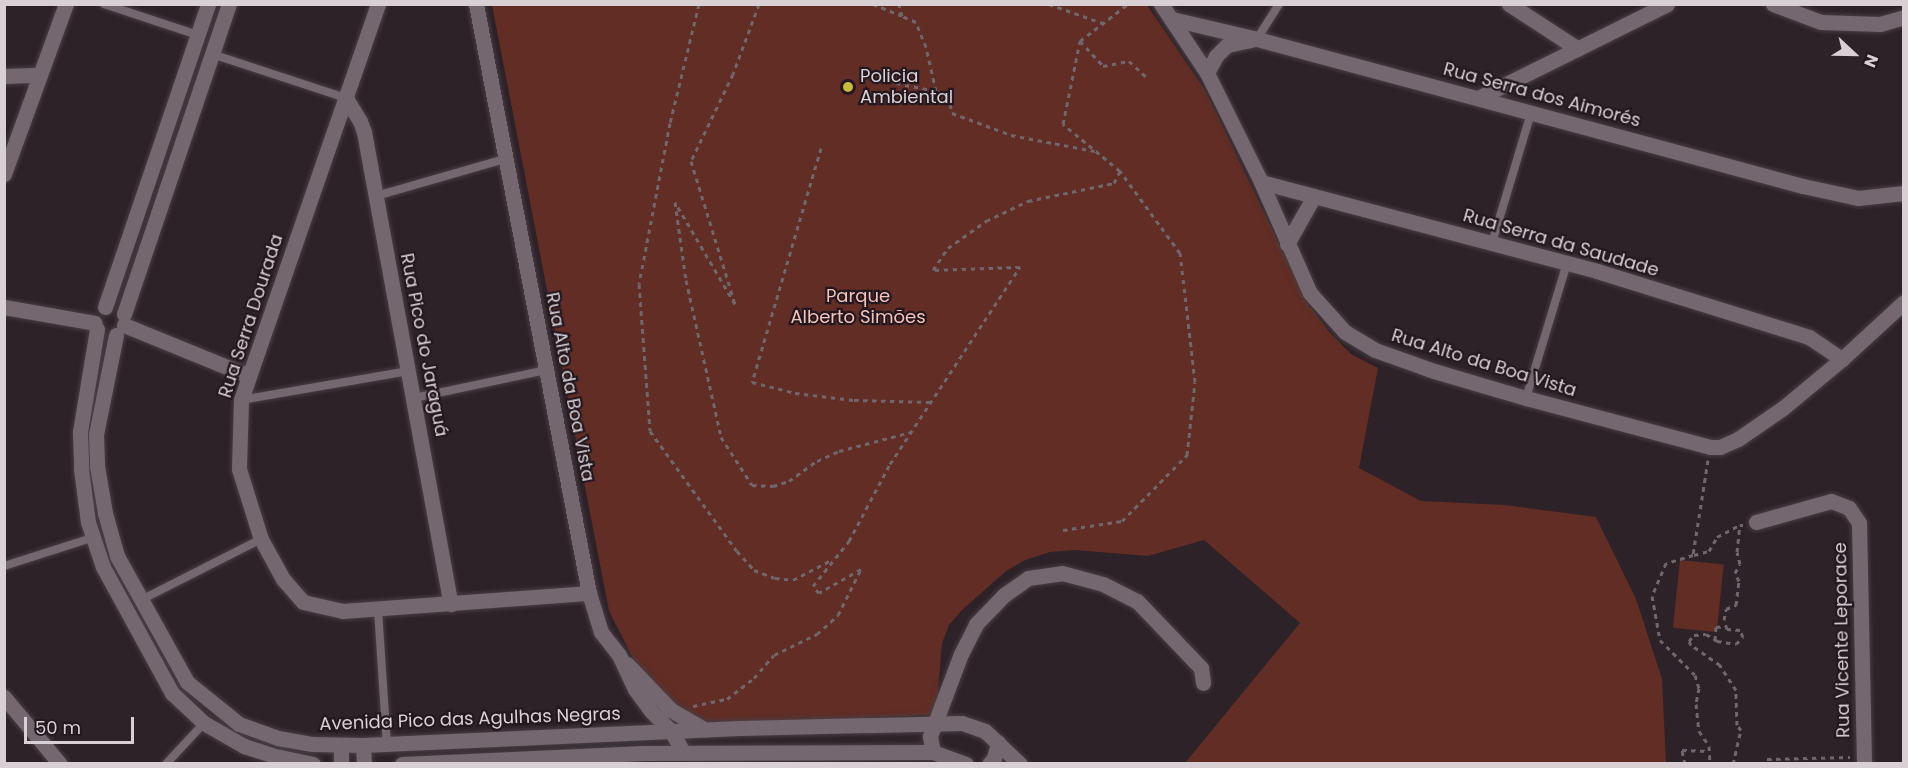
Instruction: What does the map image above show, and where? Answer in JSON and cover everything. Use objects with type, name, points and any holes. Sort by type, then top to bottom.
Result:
[{"type":"street","points":[[4,174],[66,4]]},
{"type":"street","points":[[105,307],[208,4]]},
{"type":"street","name":"Avenida Pico das Agulhas Negras","points":[[229,4],[121,324],[101,400],[96,434],[97,465],[105,513],[117,556],[187,682],[238,724],[278,738],[341,745],[671,731],[963,723],[985,731],[1020,764]]},
{"type":"street","name":"Rua Serra Dourada","points":[[378,4],[241,400],[239,469],[261,539],[284,579],[303,602],[344,610],[378,610],[589,593]]},
{"type":"street","name":"Rua Alto da Boa Vista","points":[[476,4],[589,593],[601,632],[619,655],[634,689],[671,731],[683,752]]},
{"type":"street","name":"Rua Alto da Boa Vista","points":[[1161,4],[1207,73],[1261,182],[1310,293],[1330,317],[1358,342],[1434,371],[1710,447]]},
{"type":"street","points":[[1509,4],[1578,49]]},
{"type":"street","points":[[1478,98],[1667,4]]},
{"type":"street","points":[[1773,4],[1821,22],[1880,24],[1904,17]]},
{"type":"street","name":"Rua Serra dos Aimorés","points":[[1172,19],[1257,39],[1803,186],[1858,198],[1904,193]]},
{"type":"street","points":[[1207,73],[1216,56],[1227,45],[1257,39]]},
{"type":"street","points":[[4,76],[40,75]]},
{"type":"street","name":"Rua Pico do Jaraguá","points":[[346,98],[360,121],[376,196],[451,603]]},
{"type":"street","name":"Rua Serra da Saudade","points":[[1261,182],[1567,263],[1809,337],[1842,359]]},
{"type":"street","points":[[1287,243],[1314,196]]},
{"type":"street","points":[[1710,447],[1720,447],[1738,439],[1783,408],[1842,359],[1904,302]]},
{"type":"street","points":[[249,376],[121,324],[113,306],[105,307],[97,313],[80,432],[81,469],[92,538],[103,567],[172,693],[204,723],[244,746],[312,764]]},
{"type":"street","points":[[4,307],[96,326],[104,334],[121,324]]},
{"type":"street","name":"Rua Vicente Leporace","points":[[1748,524],[1831,501],[1850,508],[1859,523],[1864,760]]},
{"type":"street","points":[[935,758],[930,736],[961,654],[976,624],[1004,595],[1028,578],[1062,573],[1103,584],[1137,601],[1201,668],[1203,683]]},
{"type":"street","points":[[619,655],[671,710],[705,730]]},
{"type":"street","points":[[4,697],[60,764]]},
{"type":"street","points":[[989,764],[994,758],[998,743]]},
{"type":"street","points":[[341,745],[341,764]]},
{"type":"street","points":[[363,745],[364,764]]},
{"type":"street","points":[[402,764],[644,758],[683,752],[935,758],[966,764]]},
{"type":"lane","points":[[104,4],[198,35]]},
{"type":"lane","points":[[1257,39],[1279,4]]},
{"type":"lane","points":[[213,54],[346,98]]},
{"type":"lane","points":[[1492,243],[1531,113]]},
{"type":"lane","points":[[376,196],[505,159]]},
{"type":"lane","points":[[1526,398],[1567,263]]},
{"type":"lane","points":[[414,398],[547,370]]},
{"type":"lane","points":[[241,400],[409,371]]},
{"type":"lane","points":[[4,566],[92,538]]},
{"type":"lane","points":[[141,600],[261,539]]},
{"type":"lane","points":[[378,610],[387,744]]},
{"type":"lane","points":[[166,764],[204,723]]},
{"type":"path","points":[[699,4],[670,123],[639,284],[650,431],[666,456],[754,570],[775,578],[793,580],[835,559]]},
{"type":"path","points":[[759,4],[732,74],[691,161],[735,304],[675,202],[686,280],[721,437],[752,485],[773,486],[789,481],[817,461],[839,451],[911,432]]},
{"type":"path","points":[[873,4],[916,22],[926,46],[936,91]]},
{"type":"path","points":[[899,4],[902,16]]},
{"type":"path","points":[[1049,4],[1106,24]]},
{"type":"path","points":[[1063,530],[1122,521],[1187,455],[1195,382],[1180,253],[1120,171],[1063,124],[1080,41],[1106,24],[1128,4]]},
{"type":"path","points":[[1080,41],[1103,66],[1129,61],[1146,77]]},
{"type":"path","points":[[896,83],[948,95],[952,113],[1011,135],[1097,152]]},
{"type":"path","points":[[821,147],[752,382],[795,393],[854,400],[930,402]]},
{"type":"path","points":[[671,710],[727,699],[754,678],[774,655],[817,634],[838,615],[861,569],[819,593],[813,586],[849,541],[911,432],[1020,267],[933,270],[948,248],[986,221],[1028,201],[1114,183],[1120,171]]},
{"type":"path","points":[[1693,555],[1710,447]]},
{"type":"path","points":[[1710,764],[1709,751],[1699,731],[1696,704],[1699,688],[1695,675],[1660,640],[1652,596],[1666,563],[1709,551],[1717,537],[1748,524]]},
{"type":"path","points":[[1726,626],[1726,609],[1736,604],[1739,581],[1735,573],[1740,564],[1737,552],[1748,524]]},
{"type":"path","points":[[1715,640],[1716,627],[1726,626],[1727,629],[1740,630],[1743,637],[1736,644],[1715,640],[1706,634],[1694,635],[1689,641],[1691,645],[1720,665],[1736,690],[1737,725],[1741,730],[1733,764]]},
{"type":"path","points":[[1685,764],[1682,750],[1709,751]]},
{"type":"path","points":[[1767,759],[1864,760]]},
{"type":"green space","name":"Parque Alberto Simões","points":[[492,5],[1147,5],[1205,90],[1308,304],[1330,333],[1351,354],[1378,368],[1359,468],[1421,501],[1504,505],[1596,517],[1636,599],[1662,679],[1666,763],[1185,763],[1300,623],[1204,540],[1148,556],[1075,550],[1050,552],[1025,560],[1006,571],[962,610],[949,625],[942,643],[937,703],[929,715],[706,725],[667,700],[638,668],[609,611]]},
{"type":"green space","points":[[1680,560],[1724,565],[1717,632],[1673,628]]},
{"type":"place","name":"Policia Ambiental","points":[[848,87]]}]
